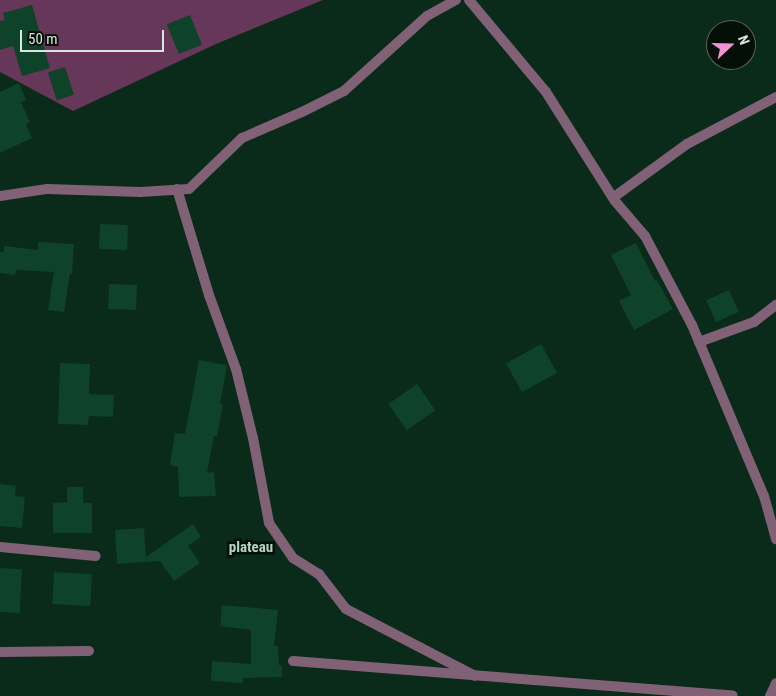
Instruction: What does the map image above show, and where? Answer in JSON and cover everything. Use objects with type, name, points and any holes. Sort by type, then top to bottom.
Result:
[{"type":"street","points":[[0,196],[47,189],[140,192],[189,189],[242,138],[344,92],[426,16],[456,0]]},
{"type":"street","points":[[469,0],[546,92],[614,198],[645,236],[699,342],[764,496],[776,539]]},
{"type":"street","points":[[614,198],[687,144],[776,97]]},
{"type":"street","points":[[177,189],[209,295],[236,369],[253,438],[269,523],[292,558],[318,574],[346,608],[475,676]]},
{"type":"street","points":[[699,342],[754,322],[776,305]]},
{"type":"street","points":[[0,547],[96,556]]},
{"type":"street","points":[[0,652],[89,651]]},
{"type":"street","points":[[293,662],[733,696]]},
{"type":"street","points":[[770,696],[776,683]]},
{"type":"shaded area","points":[[0,0],[323,0],[216,44],[73,111],[0,72]]},
{"type":"building","points":[[32,5],[50,68],[22,76],[13,46],[0,50],[0,21],[5,20],[3,13]]},
{"type":"building","points":[[190,15],[202,45],[179,54],[167,24]]},
{"type":"building","points":[[65,67],[74,95],[57,100],[48,73]]},
{"type":"building","points":[[19,83],[26,100],[21,102],[30,122],[26,124],[32,138],[0,153],[0,92]]},
{"type":"building","points":[[100,224],[128,225],[127,250],[99,249]]},
{"type":"building","points":[[38,242],[74,244],[72,274],[70,273],[64,312],[48,310],[54,272],[16,270],[15,275],[0,273],[0,252],[4,252],[4,246],[38,250]]},
{"type":"building","points":[[636,243],[655,281],[657,280],[673,309],[634,330],[619,301],[631,295],[611,255]]},
{"type":"building","points":[[109,284],[137,285],[136,310],[108,309]]},
{"type":"building","points":[[729,290],[739,312],[716,322],[706,300]]},
{"type":"building","points":[[541,344],[557,373],[522,392],[506,363]]},
{"type":"building","points":[[199,360],[227,365],[220,404],[223,405],[217,436],[214,436],[207,473],[214,472],[216,496],[179,497],[178,467],[170,465],[175,433],[185,434]]},
{"type":"building","points":[[60,363],[90,364],[89,394],[114,395],[113,417],[89,416],[88,425],[58,424]]},
{"type":"building","points":[[417,384],[435,410],[407,430],[388,404]]},
{"type":"building","points":[[0,484],[16,486],[15,496],[25,497],[22,528],[0,526]]},
{"type":"building","points":[[67,487],[83,487],[83,503],[92,503],[92,533],[53,533],[53,503],[67,502]]},
{"type":"building","points":[[193,524],[201,537],[188,546],[200,563],[174,581],[160,561],[117,564],[115,530],[144,528],[146,557]]},
{"type":"building","points":[[0,568],[22,569],[20,613],[0,612]]},
{"type":"building","points":[[54,572],[92,574],[90,606],[52,604]]},
{"type":"building","points":[[222,605],[278,610],[274,646],[278,646],[282,677],[243,678],[243,683],[211,681],[212,661],[251,664],[251,630],[220,626]]},
{"type":"district","name":"plateau","points":[[251,548]]}]
